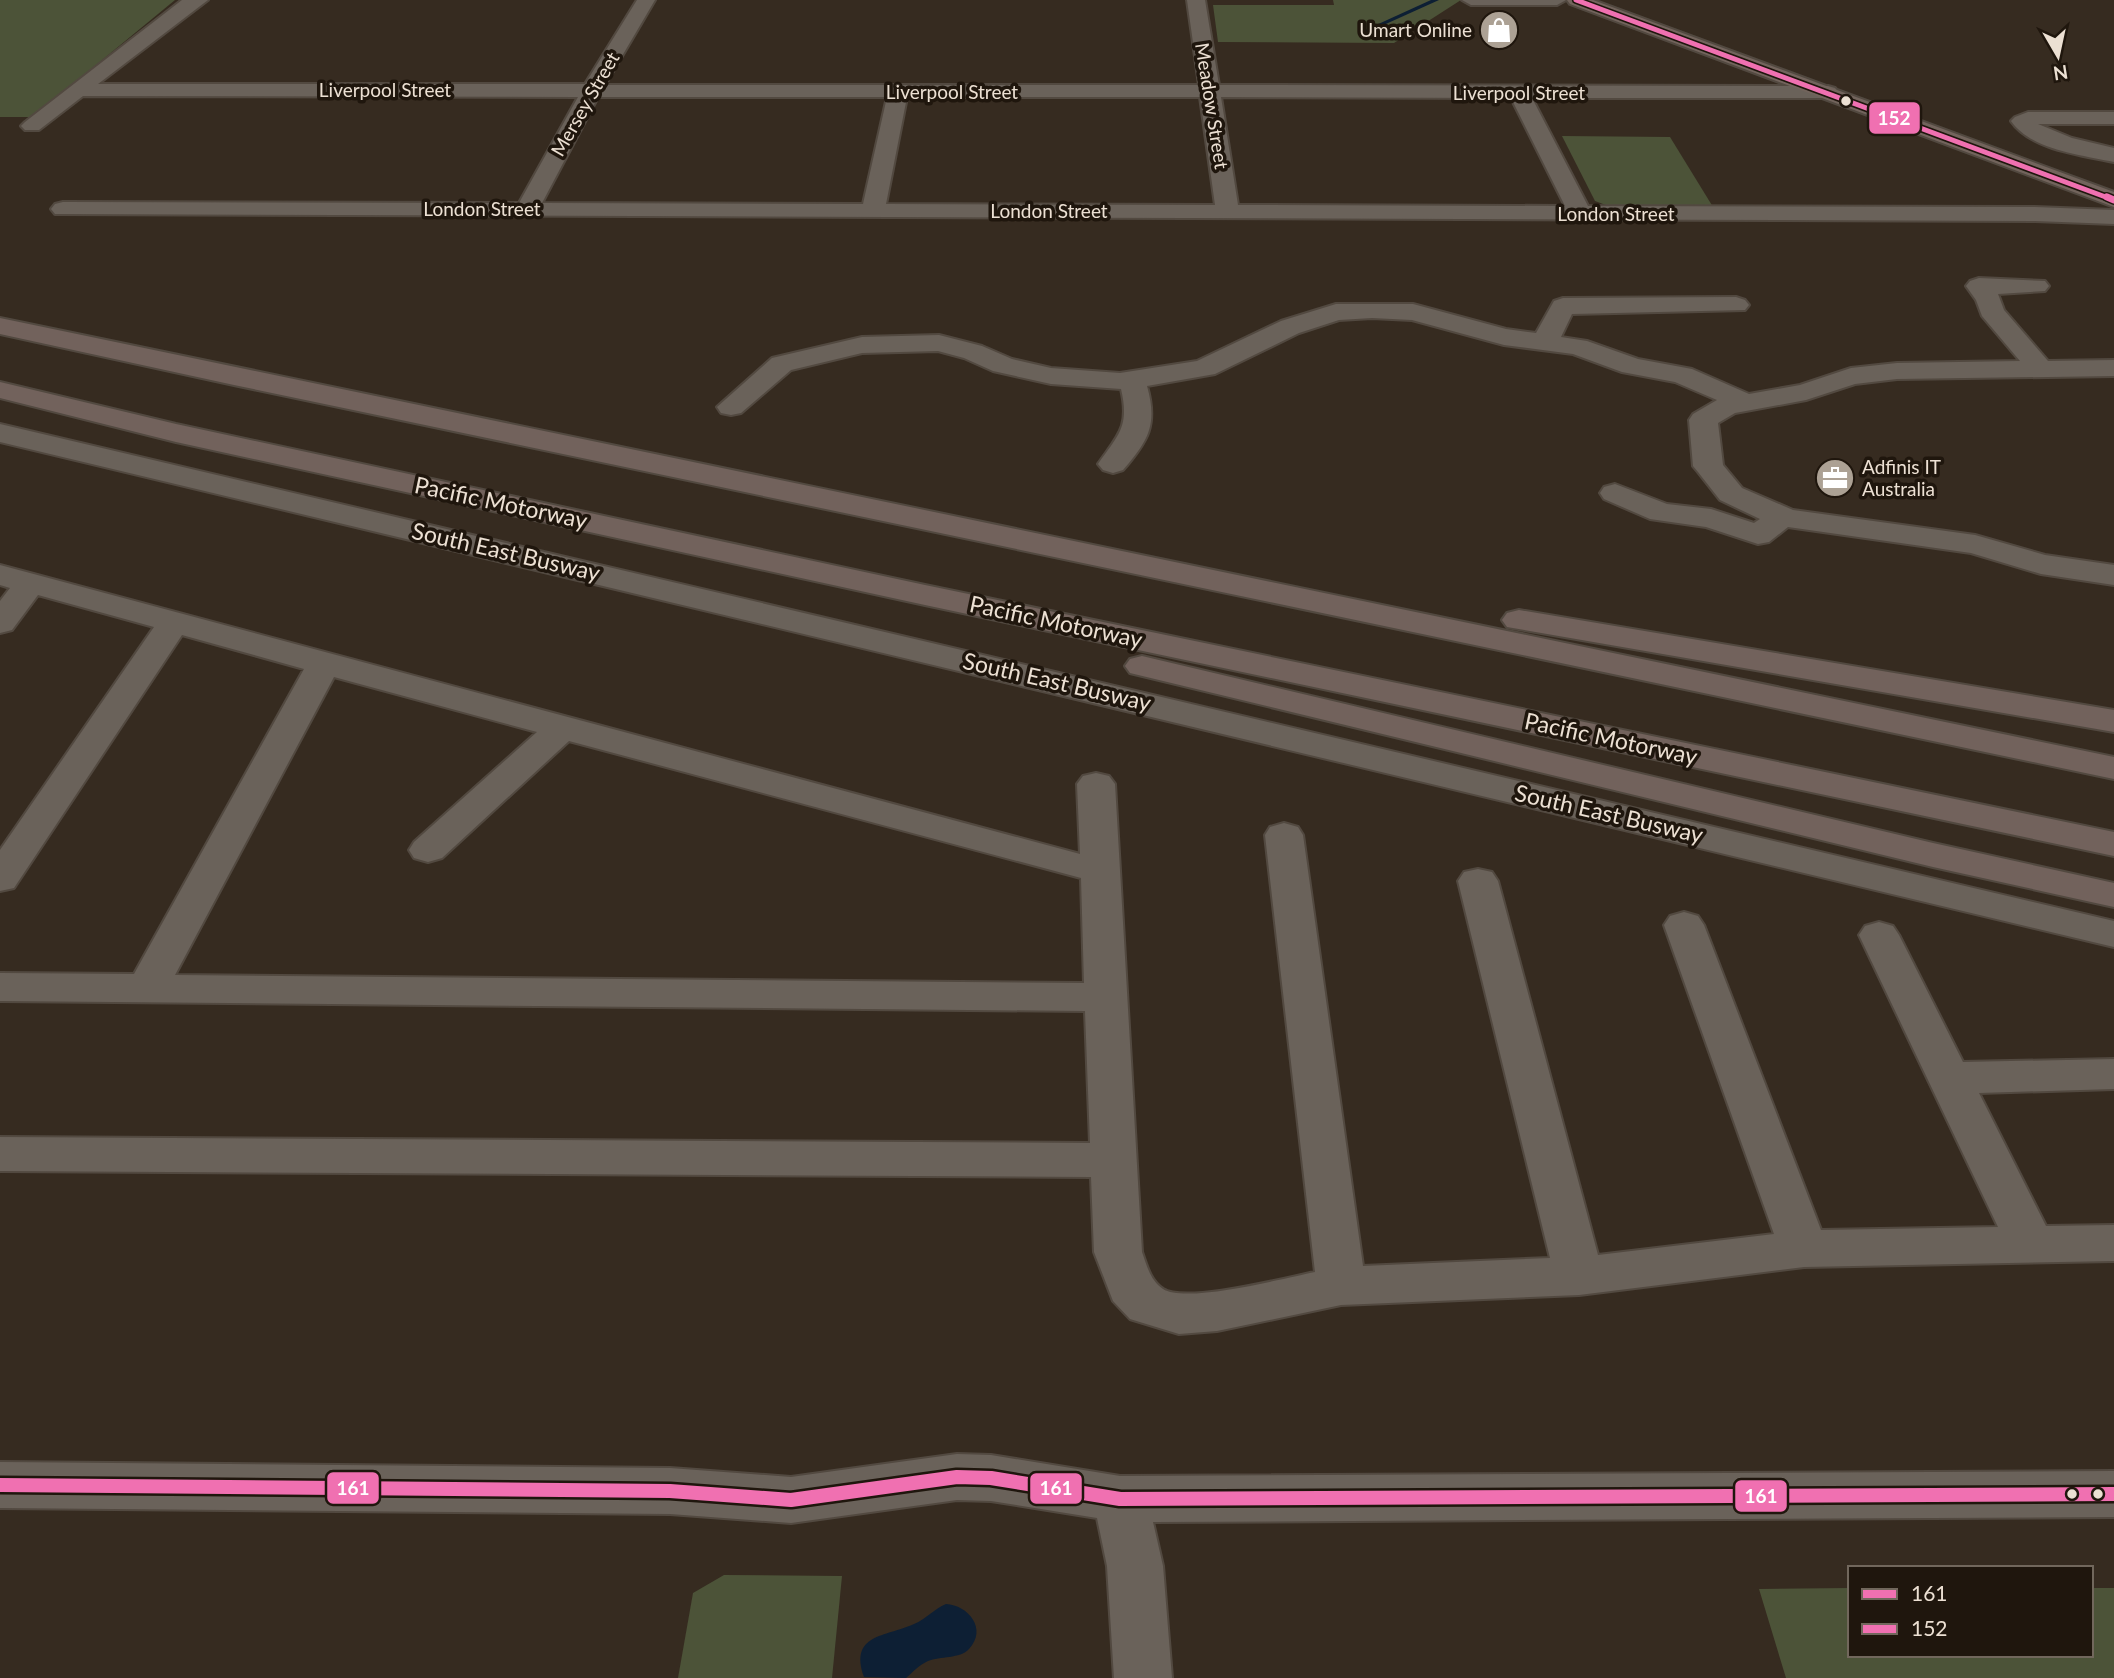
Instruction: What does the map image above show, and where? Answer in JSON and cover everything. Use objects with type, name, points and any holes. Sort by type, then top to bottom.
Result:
[{"type":"highway","points":[[0,326],[2114,768]]},
{"type":"highway","name":"Pacific Motorway","points":[[0,390],[176,433],[925,595],[2114,844]]},
{"type":"highway","points":[[925,595],[1017,637],[1919,852],[2114,895]]},
{"type":"highway","points":[[1389,618],[1501,617],[2114,721]]},
{"type":"main road","points":[[1576,0],[2114,200]]},
{"type":"main road","points":[[1618,0],[2114,183]]},
{"type":"street","points":[[32,126],[188,4],[199,0]]},
{"type":"street","name":"Mersey Street","points":[[527,209],[591,91],[646,0]]},
{"type":"street","name":"Meadow Street","points":[[1196,0],[1228,212]]},
{"type":"street","points":[[1471,0],[1558,0]]},
{"type":"street","name":"Liverpool Street","points":[[76,90],[1828,92]]},
{"type":"street","points":[[873,211],[898,92]]},
{"type":"street","points":[[1519,93],[1581,214]]},
{"type":"street","points":[[2114,118],[2028,118],[2022,121],[2030,129],[2083,148],[2114,155]]},
{"type":"street","points":[[2035,214],[2057,204],[2060,179]]},
{"type":"street","points":[[45,226],[81,192]]},
{"type":"street","name":"London Street","points":[[63,209],[2035,214],[2114,217]]},
{"type":"street","points":[[2036,286],[1979,286],[1989,299],[1991,311],[2041,369]]},
{"type":"street","points":[[1545,342],[1563,306],[1736,305]]},
{"type":"street","points":[[731,407],[782,364],[862,345],[881,332],[939,343],[973,352],[1003,365],[1051,376],[1132,380],[1205,368],[1277,333],[1336,312],[1372,310],[1413,312],[1504,337],[1578,347],[1632,366],[1682,375],[1744,402]]},
{"type":"street","points":[[1252,318],[1277,333]]},
{"type":"street","points":[[2114,368],[1885,372],[1851,376],[1806,392],[1727,406],[1703,420],[1709,466],[1731,494],[1782,516],[1976,544],[2041,564],[2114,575]]},
{"type":"street","points":[[1113,464],[1131,444],[1139,427],[1140,410],[1132,380]]},
{"type":"street","name":"South East Busway","points":[[0,433],[2114,934]]},
{"type":"street","points":[[1615,493],[1661,513],[1711,518],[1758,536],[1782,516]]},
{"type":"street","points":[[0,623],[16,579],[1099,872]]},
{"type":"street","points":[[0,879],[174,622]]},
{"type":"street","points":[[148,988],[324,664]]},
{"type":"street","points":[[428,850],[562,728]]},
{"type":"street","points":[[1096,784],[1118,1252],[1130,1287],[1148,1305],[1179,1314],[1217,1311],[1340,1286],[1579,1276],[1804,1249],[2114,1243]]},
{"type":"street","points":[[1284,835],[1340,1286]]},
{"type":"street","points":[[1478,881],[1579,1276]]},
{"type":"street","points":[[1684,925],[1804,1249]]},
{"type":"street","points":[[1879,935],[2030,1243]]},
{"type":"street","points":[[0,987],[1107,997]]},
{"type":"street","points":[[1949,1078],[2114,1074]]},
{"type":"street","points":[[0,1154],[1112,1160]]},
{"type":"street","points":[[0,1485],[670,1491],[792,1500],[957,1477],[991,1478],[1121,1499],[2114,1494]]},
{"type":"street","points":[[1121,1499],[1135,1566],[1143,1678]]},
{"type":"green space","points":[[0,0],[175,0],[33,117],[0,117]]},
{"type":"green space","points":[[1333,0],[1461,0],[1394,43],[1218,42],[1213,5],[1334,5]]},
{"type":"green space","points":[[1562,136],[1670,137],[1713,207],[1611,207],[1595,201]]},
{"type":"green space","points":[[724,1575],[842,1576],[832,1678],[678,1678],[693,1593]]},
{"type":"green space","points":[[1848,1588],[1848,1657],[2093,1657],[2093,1588],[2114,1588],[2114,1678],[1786,1678],[1759,1589]]},
{"type":"water","points":[[946,1604],[962,1609],[973,1619],[977,1634],[969,1649],[960,1654],[928,1661],[906,1678],[864,1677],[861,1652],[866,1645],[881,1635],[918,1622]]},
{"type":"waterway","points":[[1366,31],[1436,0]]},
{"type":"transit line","name":"152","points":[[1576,0],[2114,200]]},
{"type":"transit line","name":"161","points":[[0,1485],[670,1491],[791,1500],[957,1477],[991,1478],[1120,1499],[2114,1494]]},
{"type":"place","name":"Umart Online","points":[[1499,30]]},
{"type":"place","name":"Adfinis IT Australia","points":[[1835,478]]}]
